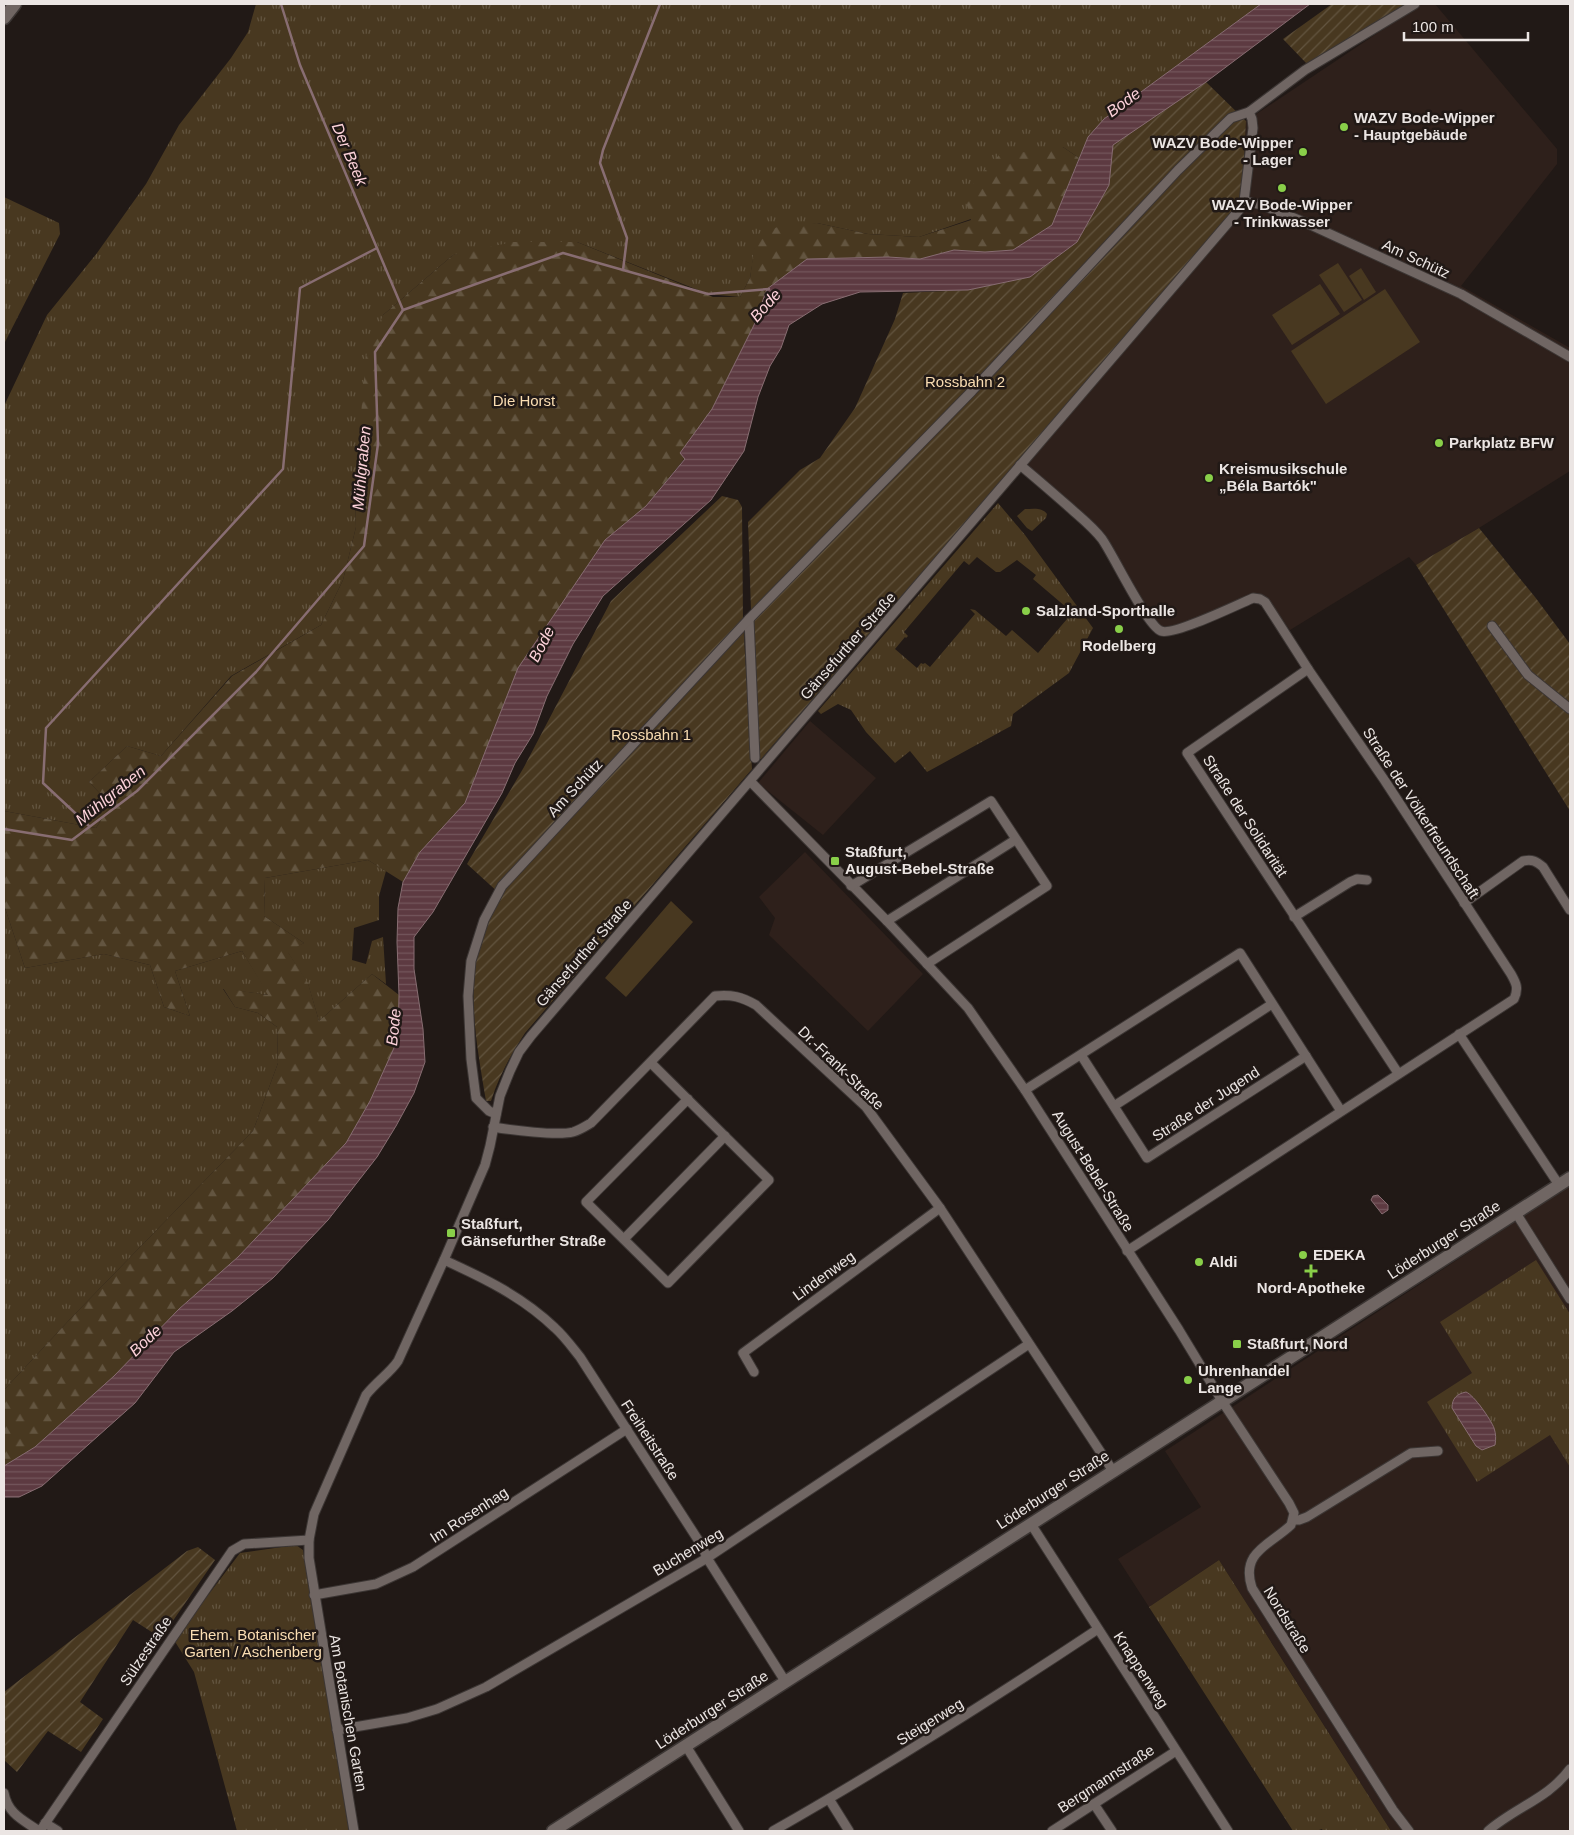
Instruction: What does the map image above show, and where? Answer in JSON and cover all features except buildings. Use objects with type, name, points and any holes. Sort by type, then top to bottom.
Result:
[{"type":"street","points":[[4,18],[15,4]]},
{"type":"street","name":"Am Schütz","points":[[496,1114],[489,1111],[476,1098],[471,1059],[468,996],[471,961],[484,920],[502,886],[749,619],[972,391],[1178,170],[1231,118],[1249,112],[1305,70],[1415,4]]},
{"type":"street","points":[[1244,201],[1253,128],[1249,112]]},
{"type":"street","name":"Am Schütz","points":[[1244,201],[1262,205],[1304,222],[1460,294],[1570,357]]},
{"type":"street","name":"Gänsefurther Straße","points":[[309,1540],[311,1524],[318,1503],[362,1403],[375,1383],[394,1367],[444,1260],[485,1165],[496,1114],[510,1071],[524,1044],[1228,224],[1244,201]]},
{"type":"street","points":[[1020,465],[1089,525],[1101,539],[1144,611],[1155,627],[1162,632],[1169,632],[1200,621],[1254,598],[1260,599],[1265,602],[1308,669]]},
{"type":"street","points":[[749,619],[755,758]]},
{"type":"street","points":[[1492,626],[1528,675],[1570,709]]},
{"type":"street","name":"Straße der Völkerfreundschaft","points":[[1308,669],[1385,781],[1516,984],[1518,991],[1514,999],[1459,1034]]},
{"type":"street","name":"Straße der Solidarität","points":[[1308,669],[1187,753],[1398,1073]]},
{"type":"street","name":"August-Bebel-Straße","points":[[750,781],[887,921],[968,1008],[1025,1090],[1179,1330],[1222,1402]]},
{"type":"street","points":[[851,886],[991,801],[1047,886],[927,964]]},
{"type":"street","points":[[887,921],[1016,840]]},
{"type":"street","points":[[1464,903],[1523,861],[1530,859],[1543,867],[1570,910]]},
{"type":"street","points":[[1294,917],[1350,882],[1357,879],[1367,880]]},
{"type":"street","points":[[1025,1090],[1240,953],[1341,1111]]},
{"type":"street","name":"Dr.-Frank-Straße","points":[[493,1127],[559,1133],[575,1131],[591,1123],[715,996],[726,994],[746,999],[756,1005],[866,1107],[940,1208],[1112,1472]]},
{"type":"street","points":[[1114,1106],[1272,1004]]},
{"type":"street","points":[[1127,1251],[1459,1034],[1559,1185]]},
{"type":"street","name":"Straße der Jugend","points":[[1081,1054],[1147,1158],[1306,1056]]},
{"type":"street","points":[[651,1063],[688,1099],[769,1180],[668,1283],[586,1202],[688,1099]]},
{"type":"street","points":[[624,1239],[725,1136]]},
{"type":"street","name":"Löderburger Straße","points":[[553,1831],[1570,1178]]},
{"type":"street","name":"Lindenweg","points":[[754,1372],[743,1353],[940,1208]]},
{"type":"street","points":[[1516,1213],[1570,1299]]},
{"type":"street","name":"Freiheitstraße","points":[[444,1260],[482,1277],[521,1300],[556,1328],[580,1357],[628,1429],[785,1681]]},
{"type":"street","name":"Buchenweg","points":[[337,1730],[422,1714],[486,1686],[707,1558],[1029,1344]]},
{"type":"street","points":[[1222,1402],[1289,1503],[1294,1513],[1294,1520],[1307,1517],[1411,1453],[1438,1450]]},
{"type":"street","name":"Im Rosenhag","points":[[314,1595],[376,1584],[412,1568],[628,1429]]},
{"type":"street","name":"Nordstraße","points":[[1294,1520],[1286,1530],[1269,1541],[1255,1555],[1248,1572],[1252,1588],[1393,1810],[1409,1831]]},
{"type":"street","name":"Knappenweg","points":[[1032,1524],[1228,1831]]},
{"type":"street","name":"Am Botanischen Garten","points":[[309,1540],[308,1554],[314,1595],[354,1831]]},
{"type":"street","name":"Sülzestraße","points":[[39,1831],[232,1551],[244,1544],[309,1540]]},
{"type":"street","name":"Steigerweg","points":[[773,1831],[870,1775],[1017,1683],[1098,1629]]},
{"type":"street","points":[[686,1746],[739,1831]]},
{"type":"street","name":"Bergmannstraße","points":[[1052,1831],[1176,1751]]},
{"type":"street","points":[[1488,1831],[1542,1797],[1556,1786],[1570,1769]]},
{"type":"street","points":[[4,1793],[7,1805],[12,1812],[39,1831]]},
{"type":"street","points":[[829,1799],[849,1831]]},
{"type":"street","points":[[1094,1804],[1112,1831]]},
{"type":"street","points":[[45,1823],[58,1831]]},
{"type":"shaded area","points":[[1421,4],[1435,4],[1557,149],[1557,164],[1461,286],[1570,348],[1570,471],[1416,565],[1409,557],[1290,630],[1267,598],[1257,594],[1168,629],[1160,626],[1151,616],[1113,548],[1089,520],[1018,459],[1239,205],[1242,194],[1246,121]]},
{"type":"shaded area","points":[[810,721],[876,778],[823,835],[758,783]]},
{"type":"shaded area","points":[[805,852],[923,974],[868,1031],[769,935],[775,918],[759,897]]},
{"type":"shaded area","points":[[1570,1186],[1570,1831],[1391,1831],[1219,1560],[1149,1607],[1118,1559],[1201,1507],[1165,1451]]},
{"type":"green space","points":[[256,4],[1261,4],[1104,119],[1088,137],[1079,158],[1063,147],[971,219],[919,237],[868,234],[817,223],[757,235],[750,278],[740,297],[708,294],[577,242],[453,255],[383,315],[355,486],[356,527],[343,580],[321,625],[231,676],[161,756],[127,746],[89,782],[111,805],[96,828],[4,811],[4,406],[47,315],[97,253],[146,184],[179,125],[231,58],[248,32]]},
{"type":"green space","points":[[1332,4],[1408,4],[1307,64],[1283,39]]},
{"type":"green space","name":"Rossbahn 2","points":[[1206,82],[1246,121],[1242,194],[1239,205],[761,759],[758,759],[756,757],[748,522],[800,470],[820,458],[855,408],[895,319],[903,293],[968,290],[1030,277],[1077,242],[1109,185],[1112,145]]},
{"type":"green space","name":"Die Horst","points":[[1063,147],[1079,158],[1052,225],[1013,250],[985,252],[954,250],[920,259],[888,257],[807,259],[767,289],[754,325],[712,409],[680,453],[685,458],[646,506],[605,540],[518,668],[465,803],[420,852],[403,882],[368,860],[265,878],[264,916],[304,943],[288,952],[308,983],[319,1021],[372,974],[399,995],[398,1039],[370,1101],[346,1143],[238,1257],[179,1309],[114,1376],[35,1447],[4,1466],[4,1390],[72,1317],[253,1131],[278,1063],[277,1027],[258,1013],[235,1007],[223,988],[268,995],[242,951],[175,971],[190,1016],[164,1007],[150,965],[104,954],[25,968],[4,905],[4,811],[96,828],[111,805],[89,782],[127,746],[161,756],[232,676],[321,625],[343,580],[356,527],[355,486],[366,356],[383,315],[453,255],[512,242],[577,242],[713,297],[740,297],[750,278],[756,235],[783,225],[817,223],[868,234],[919,237],[971,220],[964,194],[999,155]]},
{"type":"green space","points":[[4,197],[59,223],[60,234],[4,344]]},
{"type":"green space","points":[[1338,263],[1362,300],[1344,312],[1319,275]]},
{"type":"green space","points":[[1361,268],[1376,292],[1364,300],[1349,276]]},
{"type":"green space","points":[[1320,284],[1340,314],[1292,345],[1272,315]]},
{"type":"green space","points":[[1385,289],[1420,342],[1326,404],[1291,351]]},
{"type":"green space","name":"Rossbahn 1","points":[[722,496],[738,500],[742,507],[743,621],[752,769],[525,1033],[506,1066],[491,1101],[486,1101],[476,1033],[473,988],[479,943],[485,921],[500,894],[467,864],[524,767],[611,601]]},
{"type":"green space","points":[[998,503],[1025,535],[1093,628],[1069,673],[1013,714],[1011,726],[927,772],[910,751],[895,763],[866,732],[851,710],[838,704],[821,714],[818,711]],"holes":[[[977,557],[996,572],[1000,572],[1017,560],[1036,575],[1033,579],[1066,607],[1061,613],[1067,619],[1038,653],[1012,630],[1006,636],[975,610],[970,609],[975,614],[930,667],[925,663],[921,663],[917,668],[895,649],[908,636],[904,632],[964,561],[969,565]]]},
{"type":"green space","points":[[1025,509],[1040,509],[1047,514],[1046,518],[1032,531],[1017,516]]},
{"type":"green space","points":[[1479,528],[1570,644],[1570,811],[1416,565]]},
{"type":"green space","points":[[368,860],[386,871],[379,896],[379,920],[354,928],[352,960],[366,964],[372,941],[383,937],[386,984],[372,974],[319,1021],[308,984],[287,951],[304,943],[264,916],[265,878]]},
{"type":"green space","points":[[671,901],[693,922],[626,997],[605,978]]},
{"type":"green space","points":[[4,905],[25,968],[104,954],[150,965],[164,1007],[190,1016],[175,971],[242,951],[269,995],[223,989],[235,1007],[258,1013],[277,1027],[278,1063],[253,1131],[72,1317],[4,1390]]},
{"type":"green space","points":[[1536,1260],[1570,1314],[1570,1467],[1550,1435],[1477,1482],[1427,1402],[1472,1373],[1440,1322]]},
{"type":"green space","name":"Ehem. Botanischer Garten / Aschenberg","points":[[296,1545],[303,1550],[349,1831],[237,1831],[194,1672],[174,1640],[240,1553]]},
{"type":"green space","points":[[198,1547],[215,1560],[161,1638],[133,1620],[80,1702],[103,1719],[81,1752],[48,1731],[17,1772],[4,1760],[4,1692],[187,1551]]},
{"type":"green space","points":[[1219,1560],[1391,1831],[1323,1831],[1322,1829],[1316,1831],[1293,1831],[1149,1607]]},
{"type":"water","name":"Bode","points":[[1261,4],[1310,4],[1206,82],[1113,145],[1109,185],[1077,242],[1030,277],[968,290],[860,292],[822,304],[789,325],[781,348],[770,366],[758,397],[744,451],[711,500],[603,596],[573,644],[547,696],[533,734],[515,763],[502,793],[433,912],[414,937],[414,969],[423,1029],[425,1062],[414,1093],[377,1157],[328,1220],[273,1278],[232,1311],[174,1352],[135,1403],[42,1486],[19,1497],[4,1497],[4,1466],[35,1447],[114,1376],[179,1309],[238,1257],[346,1143],[370,1101],[398,1039],[398,908],[403,882],[420,852],[465,803],[518,668],[605,540],[646,506],[685,459],[680,453],[712,409],[754,325],[767,289],[807,259],[888,257],[920,259],[954,250],[985,252],[1013,250],[1052,225],[1088,137],[1104,119]]},
{"type":"water","points":[[1378,1195],[1388,1205],[1388,1210],[1382,1214],[1371,1200],[1373,1196]]},
{"type":"water","points":[[1466,1392],[1478,1403],[1492,1424],[1495,1434],[1495,1445],[1482,1450],[1476,1446],[1452,1408],[1456,1397]]},
{"type":"waterway","name":"Der Beek","points":[[281,4],[300,65],[403,310]]},
{"type":"waterway","points":[[623,270],[627,238],[600,163],[603,150],[660,4]]},
{"type":"waterway","points":[[89,826],[43,783],[46,728],[283,469],[300,288],[377,248]]},
{"type":"waterway","name":"Mühlgraben","points":[[4,829],[72,840],[137,791],[256,672],[364,546],[378,444],[375,352],[403,310],[563,253],[708,294],[769,289]]},
{"type":"place","name":"WAZV Bode-Wipper - Hauptgebäude","points":[[1344,127]]},
{"type":"place","name":"WAZV Bode-Wipper - Lager","points":[[1303,152]]},
{"type":"place","name":"WAZV Bode-Wipper - Trinkwasser","points":[[1282,188]]},
{"type":"place","name":"Parkplatz BFW","points":[[1439,443]]},
{"type":"place","name":"Kreismusikschule „Béla Bartók\"","points":[[1209,478]]},
{"type":"place","name":"Salzland-Sporthalle","points":[[1026,611]]},
{"type":"place","name":"Rodelberg","points":[[1119,629]]},
{"type":"place","name":"Staßfurt, August-Bebel-Straße","points":[[835,861]]},
{"type":"place","name":"Staßfurt, Gänsefurther Straße","points":[[451,1233]]},
{"type":"place","name":"EDEKA","points":[[1303,1255]]},
{"type":"place","name":"Aldi","points":[[1199,1262]]},
{"type":"place","name":"Nord-Apotheke","points":[[1311,1271]]},
{"type":"place","name":"Staßfurt, Nord","points":[[1237,1344]]},
{"type":"place","name":"Uhrenhandel Lange","points":[[1188,1380]]}]
